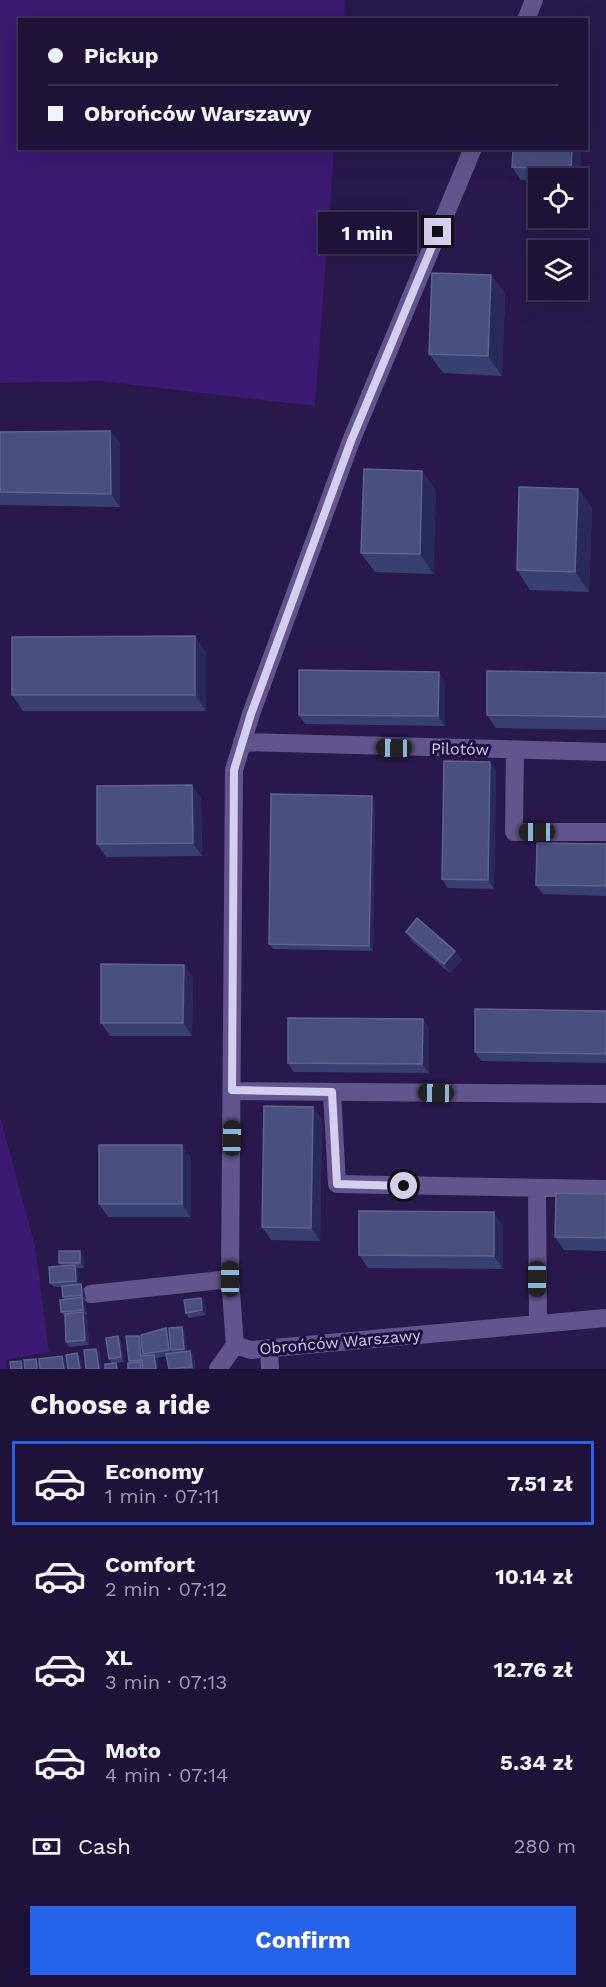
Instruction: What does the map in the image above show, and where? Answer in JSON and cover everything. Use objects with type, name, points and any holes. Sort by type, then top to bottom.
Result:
[{"type":"street","points":[[527,18],[534,0]]},
{"type":"street","name":"Obrońców Warszawy","points":[[472,150],[351,441],[242,742],[234,770],[230,1279],[235,1345],[251,1350],[606,1318]]},
{"type":"street","name":"Pilotów","points":[[242,742],[606,752]]},
{"type":"street","points":[[515,750],[514,832],[606,832]]},
{"type":"street","points":[[232,1090],[606,1094]]},
{"type":"street","points":[[332,1092],[337,1184],[537,1190],[606,1189]]},
{"type":"street","points":[[537,1190],[537,1324]]},
{"type":"street","points":[[91,1294],[230,1279]]},
{"type":"street","points":[[218,1369],[235,1345]]},
{"type":"street","points":[[269,1348],[270,1369]]},
{"type":"shaded area","points":[[0,0],[345,0],[344,18],[18,18],[18,150],[334,150],[315,406],[100,381],[0,383]]},
{"type":"shaded area","points":[[0,1117],[35,1246],[49,1352],[6,1360],[7,1369],[0,1369]]},
{"type":"building","points":[[513,150],[572,150],[571,168],[512,167]]},
{"type":"building","points":[[432,273],[491,275],[488,356],[429,354]]},
{"type":"building","points":[[110,431],[111,494],[0,492],[0,432]]},
{"type":"building","points":[[364,469],[422,471],[420,554],[361,553]]},
{"type":"building","points":[[519,487],[578,489],[575,572],[517,570]]},
{"type":"building","points":[[195,636],[195,695],[12,695],[12,637]]},
{"type":"building","points":[[299,670],[439,672],[438,716],[299,715]]},
{"type":"building","points":[[487,671],[606,673],[606,717],[487,715]]},
{"type":"building","points":[[444,761],[490,762],[488,880],[442,879]]},
{"type":"building","points":[[192,785],[193,843],[97,844],[97,786]]},
{"type":"building","points":[[271,794],[372,796],[369,946],[269,944]]},
{"type":"building","points":[[537,843],[606,844],[606,886],[536,885]]},
{"type":"building","points":[[417,918],[455,951],[444,964],[406,932]]},
{"type":"building","points":[[101,964],[184,965],[183,1023],[101,1023]]},
{"type":"building","points":[[475,1009],[606,1011],[606,1054],[475,1052]]},
{"type":"building","points":[[288,1018],[423,1019],[422,1064],[288,1063]]},
{"type":"building","points":[[264,1106],[313,1107],[311,1228],[262,1227]]},
{"type":"building","points":[[99,1145],[182,1145],[182,1204],[99,1204]]},
{"type":"building","points":[[556,1193],[606,1194],[606,1238],[555,1237]]},
{"type":"building","points":[[359,1211],[494,1212],[494,1256],[359,1255]]},
{"type":"building","points":[[59,1251],[80,1251],[80,1263],[59,1263]]},
{"type":"building","points":[[75,1265],[76,1281],[50,1283],[49,1267]]},
{"type":"building","points":[[81,1284],[82,1295],[63,1297],[62,1286]]},
{"type":"building","points":[[82,1297],[83,1310],[61,1312],[60,1300]]},
{"type":"building","points":[[201,1298],[202,1310],[186,1313],[184,1300]]},
{"type":"building","points":[[83,1312],[85,1340],[66,1342],[65,1314]]},
{"type":"building","points":[[182,1327],[184,1349],[171,1350],[169,1328]]},
{"type":"building","points":[[166,1328],[169,1350],[143,1354],[141,1335]]},
{"type":"building","points":[[118,1336],[121,1357],[109,1359],[106,1338]]},
{"type":"building","points":[[126,1336],[139,1336],[141,1356],[154,1355],[156,1369],[143,1369],[142,1360],[129,1361]]},
{"type":"building","points":[[96,1349],[99,1369],[86,1369],[84,1350]]},
{"type":"building","points":[[190,1351],[192,1367],[169,1369],[166,1354]]},
{"type":"building","points":[[77,1353],[80,1369],[68,1369],[66,1355]]},
{"type":"building","points":[[62,1356],[64,1369],[40,1369],[39,1359]]},
{"type":"building","points":[[36,1359],[37,1369],[25,1369],[24,1360]]},
{"type":"building","points":[[21,1361],[22,1369],[11,1369],[10,1362]]},
{"type":"building","points":[[140,1362],[141,1369],[128,1369],[128,1363]]},
{"type":"building","points":[[116,1363],[117,1369],[105,1369],[105,1364]]},
{"type":"route","points":[[404,1186],[337,1184],[332,1092],[232,1090],[234,770],[251,714],[351,441],[438,232]]}]
